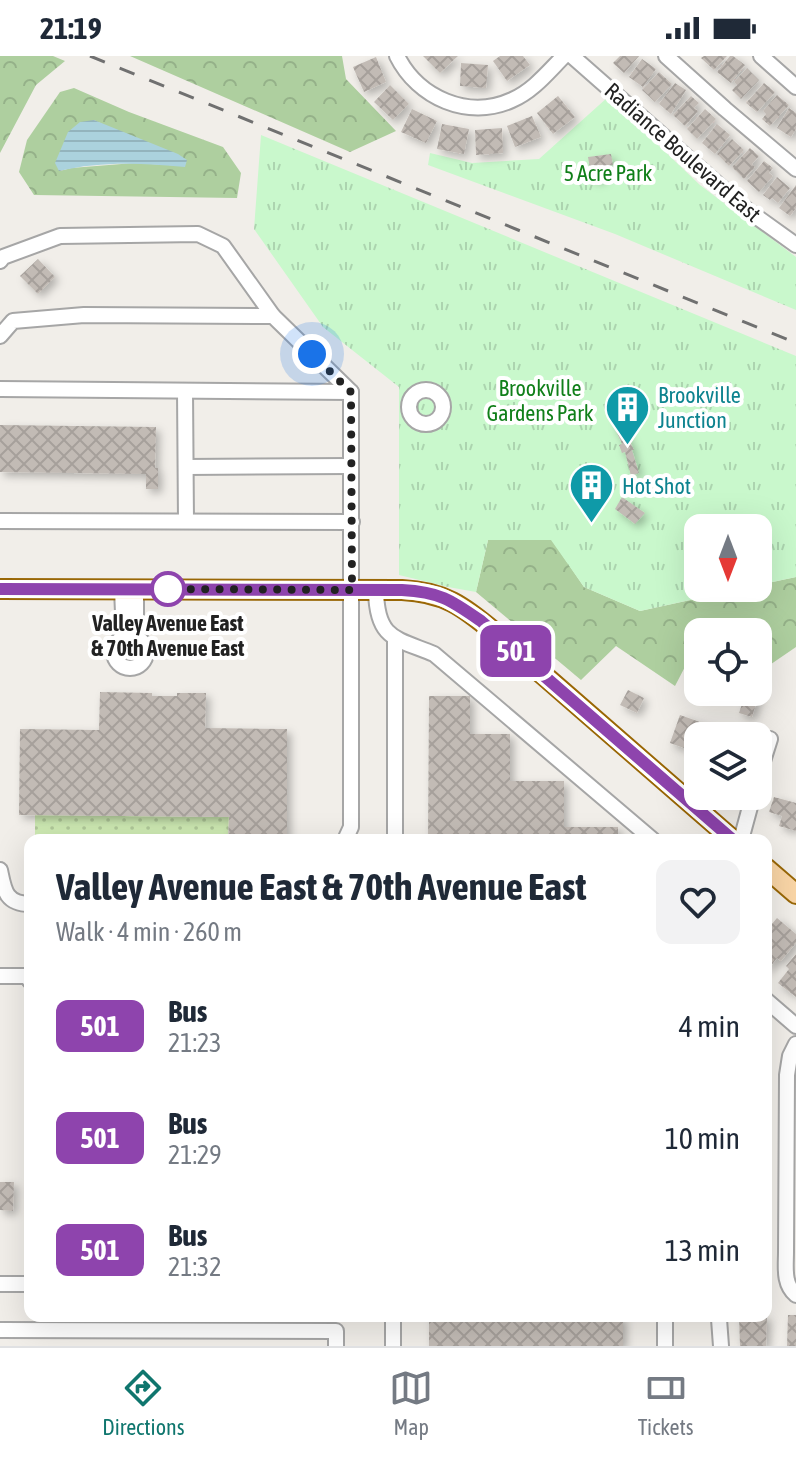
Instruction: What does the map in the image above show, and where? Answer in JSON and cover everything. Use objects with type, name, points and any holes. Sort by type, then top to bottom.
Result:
[{"type":"main road","points":[[0,589],[423,592],[454,602],[494,632],[726,834]]},
{"type":"main road","points":[[772,873],[796,894]]},
{"type":"street","points":[[397,56],[413,80],[425,91],[441,101],[477,108],[511,101],[535,85],[564,56]]},
{"type":"street","name":"Radiance Boulevard East","points":[[572,56],[747,210],[796,245]]},
{"type":"street","points":[[666,56],[796,169]]},
{"type":"street","points":[[761,56],[796,87]]},
{"type":"street","points":[[0,261],[3,257],[60,236],[198,234],[223,246],[273,316],[351,392],[351,827],[348,834]]},
{"type":"street","points":[[0,336],[13,321],[84,315],[273,316]]},
{"type":"street","points":[[0,389],[351,392]]},
{"type":"street","points":[[185,391],[186,521]]},
{"type":"street","points":[[186,467],[351,466]]},
{"type":"street","points":[[0,521],[352,522]]},
{"type":"street","points":[[129,589],[130,637]]},
{"type":"street","points":[[376,591],[376,612],[382,626],[395,638],[434,654],[646,834]]},
{"type":"street","points":[[395,638],[395,834]]},
{"type":"street","points":[[743,834],[749,810]]},
{"type":"street","points":[[0,870],[7,895],[24,904]]},
{"type":"street","points":[[0,976],[24,976]]},
{"type":"street","points":[[772,1005],[796,1026]]},
{"type":"street","points":[[796,1044],[790,1056],[787,1075],[791,1255],[787,1283],[796,1295]]},
{"type":"street","points":[[0,1284],[24,1284]]},
{"type":"street","points":[[393,1322],[393,1346]]},
{"type":"street","points":[[665,1322],[665,1346]]},
{"type":"street","points":[[719,1322],[721,1346]]},
{"type":"street","points":[[0,1330],[336,1331],[336,1346]]},
{"type":"green space","points":[[0,56],[53,56],[65,61],[36,85],[0,153]]},
{"type":"green space","points":[[130,56],[342,56],[346,79],[396,131],[350,152]]},
{"type":"green space","points":[[74,88],[223,147],[241,173],[237,198],[34,195],[19,172],[27,140],[60,92]],"holes":[[[94,120],[185,166],[134,163],[60,171]]]},
{"type":"green space","name":"5 Acre Park","points":[[608,97],[700,185],[796,257],[796,310],[615,234],[428,165],[430,153],[472,163],[539,159]]},
{"type":"green space","name":"Brookville Gardens Park","points":[[261,135],[796,356],[796,577],[772,582],[772,514],[684,514],[684,601],[640,611],[584,587],[551,540],[488,540],[476,592],[399,575],[399,387],[323,327],[254,229]]},
{"type":"green space","points":[[488,540],[552,540],[584,587],[640,611],[684,601],[772,602],[772,582],[796,577],[796,647],[772,663],[772,618],[684,618],[684,669],[675,686],[616,646],[581,680],[476,592]]},
{"type":"green space","points":[[35,815],[229,817],[228,834],[35,834]]},
{"type":"water","points":[[94,120],[178,154],[187,160],[185,167],[122,164],[59,171],[55,163],[68,132],[80,122]]},
{"type":"building","points":[[423,56],[458,56],[440,73]]},
{"type":"building","points":[[500,56],[523,56],[530,65],[507,81],[493,61]]},
{"type":"building","points":[[620,56],[639,56],[624,73],[613,63]]},
{"type":"building","points":[[727,56],[714,70],[701,58]]},
{"type":"building","points":[[730,56],[745,65],[731,83],[717,72]]},
{"type":"building","points":[[376,57],[386,82],[364,92],[353,67]]},
{"type":"building","points":[[642,59],[656,69],[643,87],[629,77]]},
{"type":"building","points":[[461,63],[488,65],[486,88],[460,86]]},
{"type":"building","points":[[747,68],[759,80],[741,99],[732,90],[737,85],[734,82]]},
{"type":"building","points":[[659,72],[672,84],[655,102],[642,90]]},
{"type":"building","points":[[675,83],[686,90],[671,114],[659,104]]},
{"type":"building","points":[[764,83],[775,92],[757,112],[746,103]]},
{"type":"building","points":[[390,85],[409,104],[393,120],[374,102]]},
{"type":"building","points":[[777,95],[789,105],[770,126],[762,119],[766,114],[763,111]]},
{"type":"building","points":[[558,96],[575,117],[553,134],[537,113]]},
{"type":"building","points":[[691,96],[699,103],[694,108],[698,111],[685,126],[673,115]]},
{"type":"building","points":[[789,108],[796,113],[796,129],[791,137],[777,128]]},
{"type":"building","points":[[412,109],[437,121],[426,143],[401,132]]},
{"type":"building","points":[[705,109],[716,119],[697,139],[687,129]]},
{"type":"building","points":[[532,116],[541,137],[515,147],[507,126]]},
{"type":"building","points":[[442,124],[469,129],[464,154],[437,149]]},
{"type":"building","points":[[717,124],[730,135],[715,154],[702,143]]},
{"type":"building","points":[[502,128],[503,153],[476,155],[475,130]]},
{"type":"building","points":[[732,139],[744,150],[729,166],[717,154]]},
{"type":"building","points":[[750,148],[759,156],[752,164],[755,167],[744,179],[732,167]]},
{"type":"building","points":[[611,154],[613,165],[601,167],[603,178],[592,180],[588,157]]},
{"type":"building","points":[[764,161],[773,168],[769,173],[773,176],[759,192],[747,181]]},
{"type":"building","points":[[777,177],[790,188],[778,203],[763,195]]},
{"type":"building","points":[[796,185],[796,208],[790,216],[779,208]]},
{"type":"building","points":[[38,259],[55,277],[38,294],[20,276]]},
{"type":"building","name":"Brookville Junction","points":[[619,419],[634,450],[639,473],[631,476],[612,422]]},
{"type":"building","points":[[0,425],[156,427],[158,489],[146,489],[146,474],[0,472]]},
{"type":"building","points":[[622,497],[645,513],[635,524],[615,509]]},
{"type":"building","points":[[628,690],[644,698],[637,713],[620,705]]},
{"type":"building","points":[[100,692],[152,693],[152,696],[206,693],[205,728],[287,729],[287,834],[228,834],[229,817],[19,815],[20,729],[99,730]]},
{"type":"building","points":[[429,696],[470,696],[470,734],[510,734],[510,781],[564,781],[564,827],[618,827],[618,834],[428,834]]},
{"type":"building","points":[[741,706],[755,706],[752,717],[739,713]]},
{"type":"building","points":[[680,715],[700,722],[684,722],[684,748],[670,743]]},
{"type":"building","points":[[774,797],[796,803],[796,831],[779,826],[782,816],[769,812]]},
{"type":"building","points":[[777,918],[796,934],[796,943],[781,961],[777,958],[772,964],[772,924]]},
{"type":"building","points":[[796,954],[796,997],[778,983]]},
{"type":"building","points":[[0,1182],[14,1182],[13,1211],[0,1210]]},
{"type":"building","points":[[788,1315],[796,1315],[796,1346],[787,1346]]},
{"type":"building","points":[[429,1322],[623,1322],[623,1346],[429,1346]]},
{"type":"building","points":[[739,1322],[767,1322],[766,1346],[740,1346]]},
{"type":"railway","points":[[90,56],[796,343]]},
{"type":"bus line","name":"501","points":[[0,589],[402,590],[436,595],[454,602],[481,621],[726,834]]},
{"type":"place","name":"Brookville Junction","points":[[627,447]]},
{"type":"place","name":"Hot Shot","points":[[591,525]]},
{"type":"place","name":"Valley Avenue East & 70th Avenue East","points":[[168,589]]},
{"type":"route","points":[[168,589],[165,589],[352,590],[351,392],[312,354]]}]
